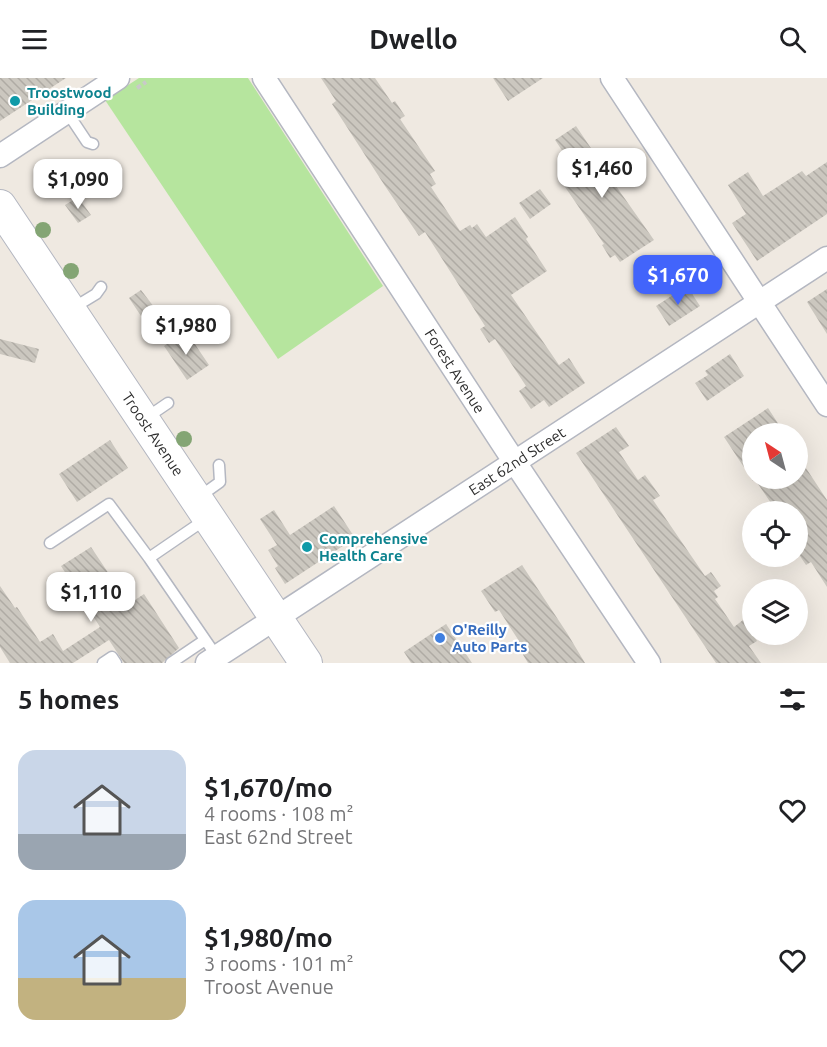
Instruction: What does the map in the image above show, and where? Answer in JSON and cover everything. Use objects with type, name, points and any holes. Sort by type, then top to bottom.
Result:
[{"type":"main road","name":"Troost Avenue","points":[[0,206],[70,310],[155,411],[202,508],[306,663]]},
{"type":"street","points":[[0,156],[118,78]]},
{"type":"street","name":"Forest Avenue","points":[[264,78],[649,663]]},
{"type":"street","points":[[612,78],[827,405]]},
{"type":"street","name":"East 62nd Street","points":[[210,654],[276,618],[827,258]]},
{"type":"lane","points":[[67,112],[87,142],[93,144]]},
{"type":"lane","points":[[70,310],[96,294],[101,287]]},
{"type":"lane","points":[[149,558],[202,508],[220,482],[219,465]]},
{"type":"lane","points":[[50,543],[109,504],[149,558],[210,654],[171,663]]},
{"type":"lane","points":[[103,663],[112,657],[116,663]]},
{"type":"green space","points":[[139,78],[248,78],[383,286],[278,359],[105,100]]},
{"type":"building","name":"Troostwood Building","points":[[0,78],[66,78],[0,121]]},
{"type":"building","points":[[321,78],[375,78],[392,103],[395,101],[405,116],[400,119],[435,171],[430,174],[436,184],[431,187],[460,231],[477,224],[486,237],[515,217],[547,271],[511,295],[559,365],[569,358],[585,383],[549,407],[544,400],[531,409],[519,391],[526,386],[495,339],[489,343],[480,329],[485,326],[425,232],[419,236],[385,186],[332,104],[336,101]]},
{"type":"building","points":[[493,78],[543,78],[508,101]]},
{"type":"building","points":[[576,126],[599,160],[601,158],[614,178],[611,179],[654,240],[620,262],[615,255],[610,258],[602,245],[604,244],[563,184],[578,174],[555,140]]},
{"type":"building","points":[[827,162],[827,214],[757,261],[732,223],[746,214],[728,185],[748,172],[763,196],[802,171],[806,176]]},
{"type":"building","points":[[540,189],[551,204],[530,219],[519,203]]},
{"type":"building","points":[[78,197],[91,215],[78,223],[65,205]]},
{"type":"building","points":[[687,286],[700,306],[669,326],[656,306]]},
{"type":"building","points":[[827,289],[827,334],[807,302]]},
{"type":"building","points":[[141,290],[154,307],[141,316],[129,298]]},
{"type":"building","points":[[186,331],[209,365],[187,380],[164,346]]},
{"type":"building","points":[[0,339],[39,349],[35,363],[0,354]]},
{"type":"building","points":[[730,354],[744,376],[707,401],[695,383],[708,375],[705,371]]},
{"type":"building","points":[[768,408],[778,423],[745,423]]},
{"type":"building","points":[[742,425],[742,464],[724,437]]},
{"type":"building","points":[[616,427],[629,446],[619,452],[638,480],[645,475],[660,496],[653,500],[705,576],[711,572],[721,586],[714,591],[718,597],[715,599],[734,627],[742,621],[742,645],[751,645],[749,646],[761,663],[716,663],[576,453]]},
{"type":"building","points":[[110,440],[128,468],[77,502],[59,474]]},
{"type":"building","points":[[808,471],[827,500],[827,587],[811,562],[808,564],[808,501],[770,501],[761,489],[808,489]]},
{"type":"building","name":"Comprehensive Health Care","points":[[334,506],[355,538],[285,584],[268,550],[277,545],[260,519],[274,510],[290,535]]},
{"type":"building","points":[[91,547],[129,604],[144,594],[179,648],[162,663],[124,663],[109,640],[73,663],[10,663],[0,647],[0,586],[40,642],[53,634],[63,651],[100,627],[61,566]]},
{"type":"building","points":[[522,565],[585,663],[528,663],[516,643],[519,641],[499,610],[495,612],[481,591]]},
{"type":"building","name":"O'Reilly Auto Parts","points":[[446,624],[472,663],[411,663],[404,652]]},
{"type":"place","name":"Troostwood Building","points":[[15,101]]},
{"type":"place","name":"Comprehensive Health Care","points":[[307,547]]},
{"type":"place","name":"O'Reilly Auto Parts","points":[[440,638]]}]
